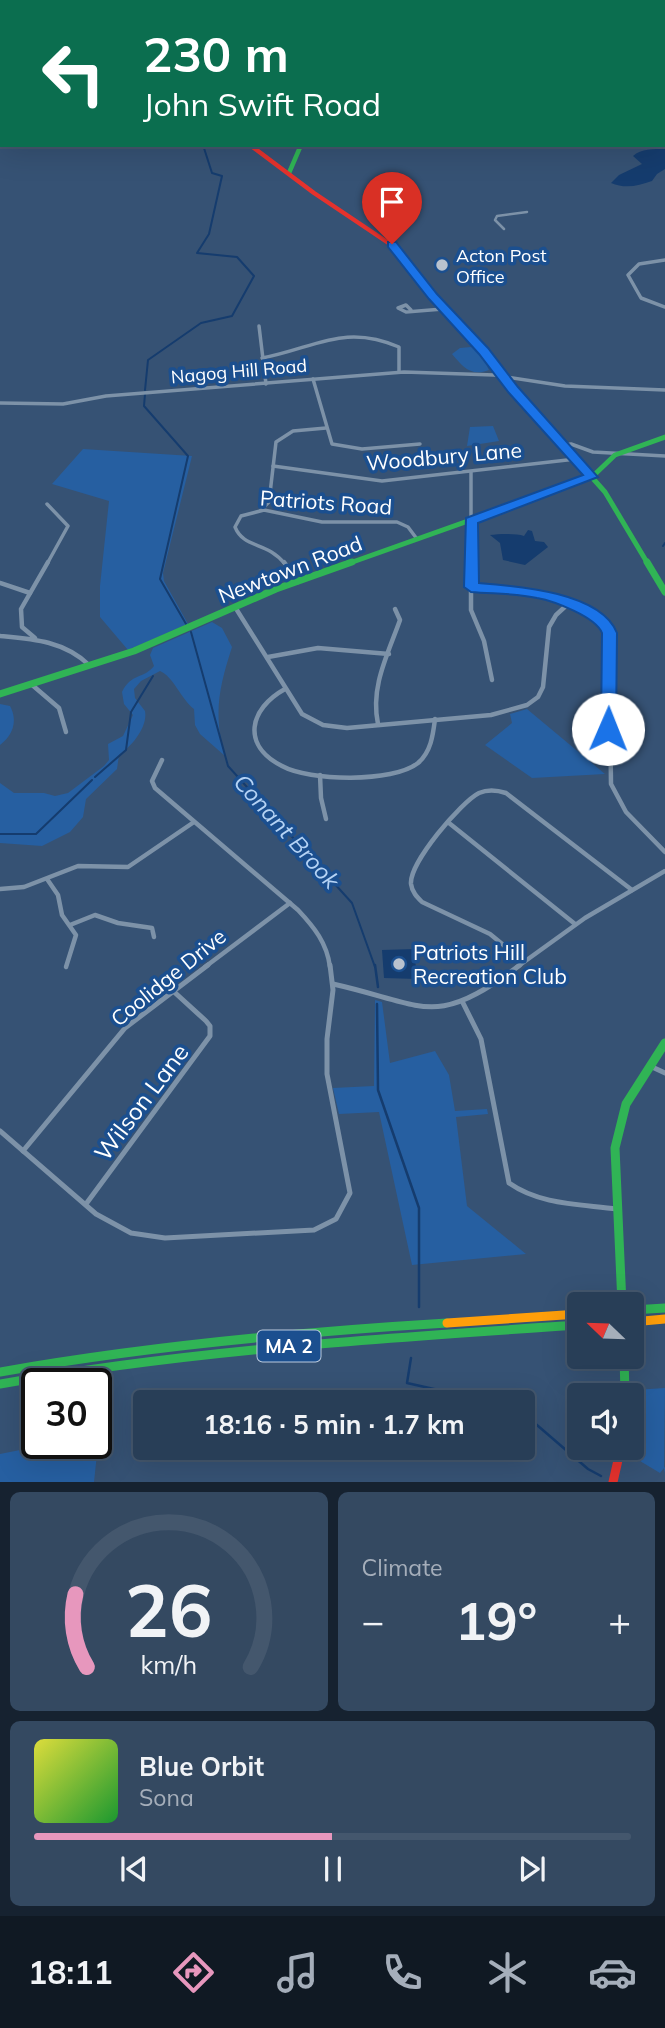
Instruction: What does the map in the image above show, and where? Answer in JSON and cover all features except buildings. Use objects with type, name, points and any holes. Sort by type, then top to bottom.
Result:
[{"type":"main road","points":[[253,147],[337,209],[387,240],[400,252],[443,309],[605,492],[665,593]]},
{"type":"main road","points":[[289,173],[300,147]]},
{"type":"main road","points":[[279,166],[293,164]]},
{"type":"main road","points":[[592,477],[599,463],[614,453],[636,450],[665,437]]},
{"type":"main road","name":"Newtown Road","points":[[0,694],[153,644],[298,582],[592,477]]},
{"type":"main road","points":[[621,1292],[615,1148],[620,1119],[631,1091],[665,1043]]},
{"type":"main road","points":[[644,1309],[665,1308]]},
{"type":"main road","name":"MA 2","points":[[0,1372],[135,1348],[196,1341],[567,1315]]},
{"type":"main road","points":[[644,1321],[665,1320]]},
{"type":"main road","name":"MA 2","points":[[0,1384],[95,1366],[212,1351],[567,1326]]},
{"type":"main road","points":[[613,1482],[618,1460]]},
{"type":"street","points":[[504,229],[495,220],[497,216],[527,212]]},
{"type":"street","points":[[665,260],[643,262],[631,269],[628,275],[643,302],[665,307]]},
{"type":"street","points":[[411,310],[423,312],[443,309]]},
{"type":"street","points":[[259,326],[266,384]]},
{"type":"street","points":[[262,358],[290,353],[337,335],[356,334],[399,347],[399,372]]},
{"type":"street","name":"Nagog Hill Road","points":[[482,374],[496,368]]},
{"type":"street","name":"Nagog Hill Road","points":[[0,403],[63,404],[106,396],[399,372],[482,374],[565,386],[665,390]]},
{"type":"street","points":[[313,379],[332,444],[343,448],[405,447],[420,443]]},
{"type":"street","points":[[260,510],[269,502],[276,442],[298,429],[326,428]]},
{"type":"street","points":[[565,445],[571,444],[588,452],[614,453]]},
{"type":"street","points":[[636,450],[665,456]]},
{"type":"street","name":"Woodbury Lane","points":[[273,466],[366,480],[407,479],[577,459]]},
{"type":"street","points":[[471,471],[472,616],[484,641],[492,680]]},
{"type":"street","points":[[47,504],[52,512],[67,521],[68,527],[20,614],[26,633],[72,649],[90,666]]},
{"type":"street","name":"Patriots Road","points":[[298,582],[274,552],[246,542],[236,533],[235,527],[241,516],[260,510],[322,522],[397,522],[408,527],[418,540]]},
{"type":"street","points":[[0,583],[30,593]]},
{"type":"street","points":[[471,587],[540,593],[601,619],[608,627],[611,787],[627,813],[665,852]]},
{"type":"street","points":[[235,607],[302,714],[320,724],[348,728],[505,712],[531,703],[544,684],[545,641],[550,625],[560,609],[568,604]]},
{"type":"street","points":[[379,724],[375,701],[400,621],[395,609]]},
{"type":"street","points":[[0,636],[35,638]]},
{"type":"street","points":[[268,657],[327,648],[389,654]]},
{"type":"street","points":[[31,684],[59,708],[66,732]]},
{"type":"street","points":[[285,689],[270,697],[260,707],[254,725],[257,743],[280,765],[300,773],[385,776],[409,769],[421,761],[430,749],[435,719]]},
{"type":"street","points":[[0,1131],[102,1218],[123,1230],[154,1238],[306,1231],[331,1224],[350,1193],[327,1074],[333,970],[323,940],[290,902],[154,787],[153,777],[162,760]]},
{"type":"street","points":[[320,775],[321,798],[326,819]]},
{"type":"street","points":[[523,961],[485,930],[438,911],[414,894],[411,880],[415,865],[478,792],[488,789],[501,791],[632,890]]},
{"type":"street","points":[[0,889],[26,887],[76,866],[116,869],[130,866],[194,822]]},
{"type":"street","points":[[449,823],[575,924]]},
{"type":"street","points":[[333,984],[422,1008],[441,1009],[463,1001],[575,924],[665,871]]},
{"type":"street","points":[[47,879],[58,895],[62,915],[76,938],[66,968]]},
{"type":"street","name":"Coolidge Drive","points":[[23,1151],[125,1028],[290,902]]},
{"type":"street","points":[[70,925],[91,914],[98,914],[114,922],[152,928],[154,937]]},
{"type":"street","name":"Wilson Lane","points":[[86,1204],[210,1036],[210,1026],[206,1021],[172,990]]},
{"type":"street","points":[[463,1001],[480,1029],[485,1045],[492,1104],[509,1183],[522,1193],[544,1199],[617,1209]]},
{"type":"street","points":[[649,1066],[665,1073]]},
{"type":"shaded area","points":[[665,148],[665,169],[652,181],[632,186],[611,183],[619,175],[642,164],[633,156],[636,153]]},
{"type":"shaded area","points":[[471,347],[480,352],[489,370],[472,371],[464,367],[452,354],[460,348]]},
{"type":"shaded area","points":[[493,426],[499,441],[467,446],[470,427]]},
{"type":"shaded area","points":[[83,449],[192,456],[163,573],[164,581],[188,624],[128,650],[100,617],[100,586],[109,501],[52,484]]},
{"type":"shaded area","points":[[528,530],[532,531],[535,541],[544,542],[548,547],[525,565],[503,560],[500,543],[490,535],[524,536]]},
{"type":"shaded area","points":[[212,622],[222,628],[232,647],[219,701],[219,727],[225,756],[200,734],[195,725],[194,709],[160,671],[141,681],[134,689],[135,698],[145,711],[142,730],[119,755],[117,769],[86,799],[83,817],[70,832],[42,846],[0,843],[0,783],[14,793],[44,793],[55,796],[68,793],[104,766],[109,760],[108,744],[123,736],[133,715],[124,704],[122,692],[129,682],[154,666],[150,655],[153,648]]},
{"type":"shaded area","points":[[0,704],[10,706],[14,722],[8,737],[0,745]]},
{"type":"shaded area","points":[[527,709],[605,774],[532,778],[485,745],[512,723],[510,714]]},
{"type":"shaded area","name":"Patriots Hill Recreation Club","points":[[414,949],[417,979],[384,978],[382,950]]},
{"type":"shaded area","points":[[375,1000],[382,1002],[390,1063],[435,1051],[449,1075],[455,1111],[487,1109],[488,1114],[456,1117],[467,1206],[526,1254],[412,1265],[379,1112],[339,1114],[333,1088],[374,1086]]},
{"type":"shaded area","points":[[665,1388],[665,1473],[664,1468],[660,1473],[638,1460],[644,1460],[644,1389]]},
{"type":"shaded area","points":[[21,1450],[21,1459],[96,1459],[94,1482],[0,1482],[0,1454]]},
{"type":"waterway","name":"Conant Brook","points":[[145,390],[148,360],[201,323],[232,316],[254,276],[237,257],[197,253],[209,234],[222,176],[212,173],[204,147]]},
{"type":"waterway","name":"Conant Brook","points":[[145,394],[144,406],[188,456],[160,579],[186,624]]},
{"type":"waterway","name":"Conant Brook","points":[[191,632],[228,766],[352,903],[375,967]]},
{"type":"waterway","points":[[95,777],[126,750],[131,712],[153,676]]},
{"type":"waterway","points":[[0,834],[36,834],[92,780]]},
{"type":"waterway","name":"Conant Brook","points":[[375,965],[378,987]]},
{"type":"waterway","name":"Conant Brook","points":[[377,1004],[378,1090],[419,1208],[419,1307]]},
{"type":"waterway","name":"Conant Brook","points":[[411,1358],[407,1383],[438,1390]]},
{"type":"waterway","name":"Conant Brook","points":[[535,1423],[588,1469],[601,1476]]},
{"type":"traffic: fast","points":[[289,173],[300,147]]},
{"type":"traffic: fast","points":[[483,349],[514,390],[605,492],[665,592]]},
{"type":"traffic: fast","points":[[592,477],[606,460],[615,455],[665,437]]},
{"type":"traffic: fast","points":[[0,694],[134,651],[276,589],[592,477]]},
{"type":"traffic: fast","points":[[621,1292],[615,1148],[626,1104],[665,1043]]},
{"type":"traffic: fast","points":[[644,1309],[665,1308]]},
{"type":"traffic: fast","points":[[0,1372],[223,1340],[447,1323]]},
{"type":"traffic: fast","points":[[0,1384],[72,1371],[216,1352],[567,1326]]},
{"type":"traffic: fast","points":[[624,1369],[625,1383]]},
{"type":"traffic: slow","points":[[447,1323],[567,1315]]},
{"type":"traffic: slow","points":[[644,1321],[665,1319]]},
{"type":"traffic: jam","points":[[253,147],[314,193],[387,240],[400,252],[433,297],[483,349]]},
{"type":"traffic: jam","points":[[613,1482],[618,1460]]},
{"type":"place","name":"Acton Post Office","points":[[442,265]]},
{"type":"place","name":"Patriots Hill Recreation Club","points":[[399,964]]},
{"type":"route","points":[[392,244],[408,261],[433,297],[484,351],[514,390],[592,477],[471,521],[471,587],[540,593],[593,614],[605,623],[609,633],[608,729]]}]
